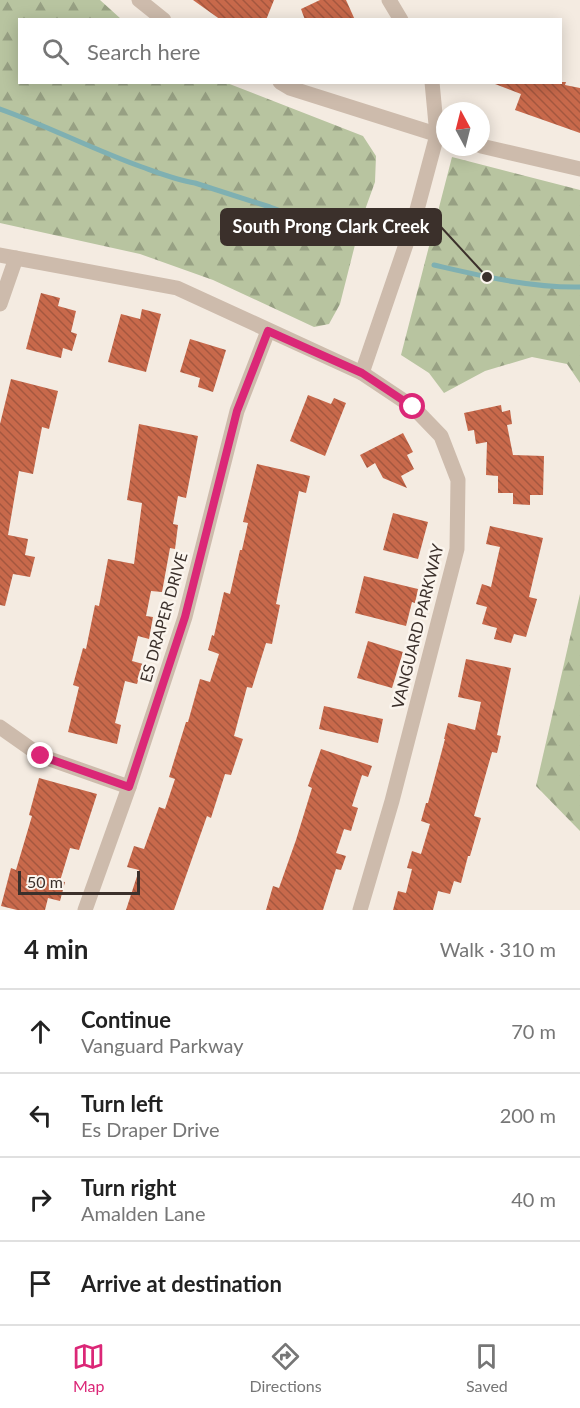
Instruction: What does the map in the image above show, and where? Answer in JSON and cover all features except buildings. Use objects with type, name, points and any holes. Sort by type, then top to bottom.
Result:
[{"type":"street","points":[[139,0],[162,18]]},
{"type":"street","points":[[389,0],[400,18]]},
{"type":"street","points":[[283,84],[436,134]]},
{"type":"street","points":[[432,84],[436,106]]},
{"type":"street","points":[[490,148],[580,169]]},
{"type":"street","points":[[362,373],[436,152]]},
{"type":"street","name":"VANGUARD PARKWAY","points":[[0,255],[177,288],[362,373],[413,407],[441,436],[458,480],[457,549],[392,801],[360,910]]},
{"type":"street","points":[[0,304],[16,258]]},
{"type":"street","name":"ES DRAPER DRIVE","points":[[85,910],[129,787],[185,617],[237,411],[268,331]]},
{"type":"street","points":[[0,727],[41,756],[129,787]]},
{"type":"green space","points":[[0,0],[100,0],[120,18],[18,18],[18,84],[230,84],[363,136],[376,156],[375,182],[361,221],[340,304],[329,324],[314,327],[213,280],[140,254],[0,223]]},
{"type":"green space","points":[[452,157],[580,190],[580,383],[567,364],[532,357],[485,371],[444,393],[429,373],[401,355]]},
{"type":"green space","points":[[580,594],[580,831],[536,786]]},
{"type":"waterway","points":[[0,109],[142,167],[270,207],[350,236]]},
{"type":"waterway","points":[[434,265],[525,283],[580,287]]},
{"type":"place","name":"South Prong Clark Creek","points":[[487,277]]},
{"type":"route","points":[[41,756],[129,787],[185,617],[237,411],[268,331],[362,373],[413,407]]}]
